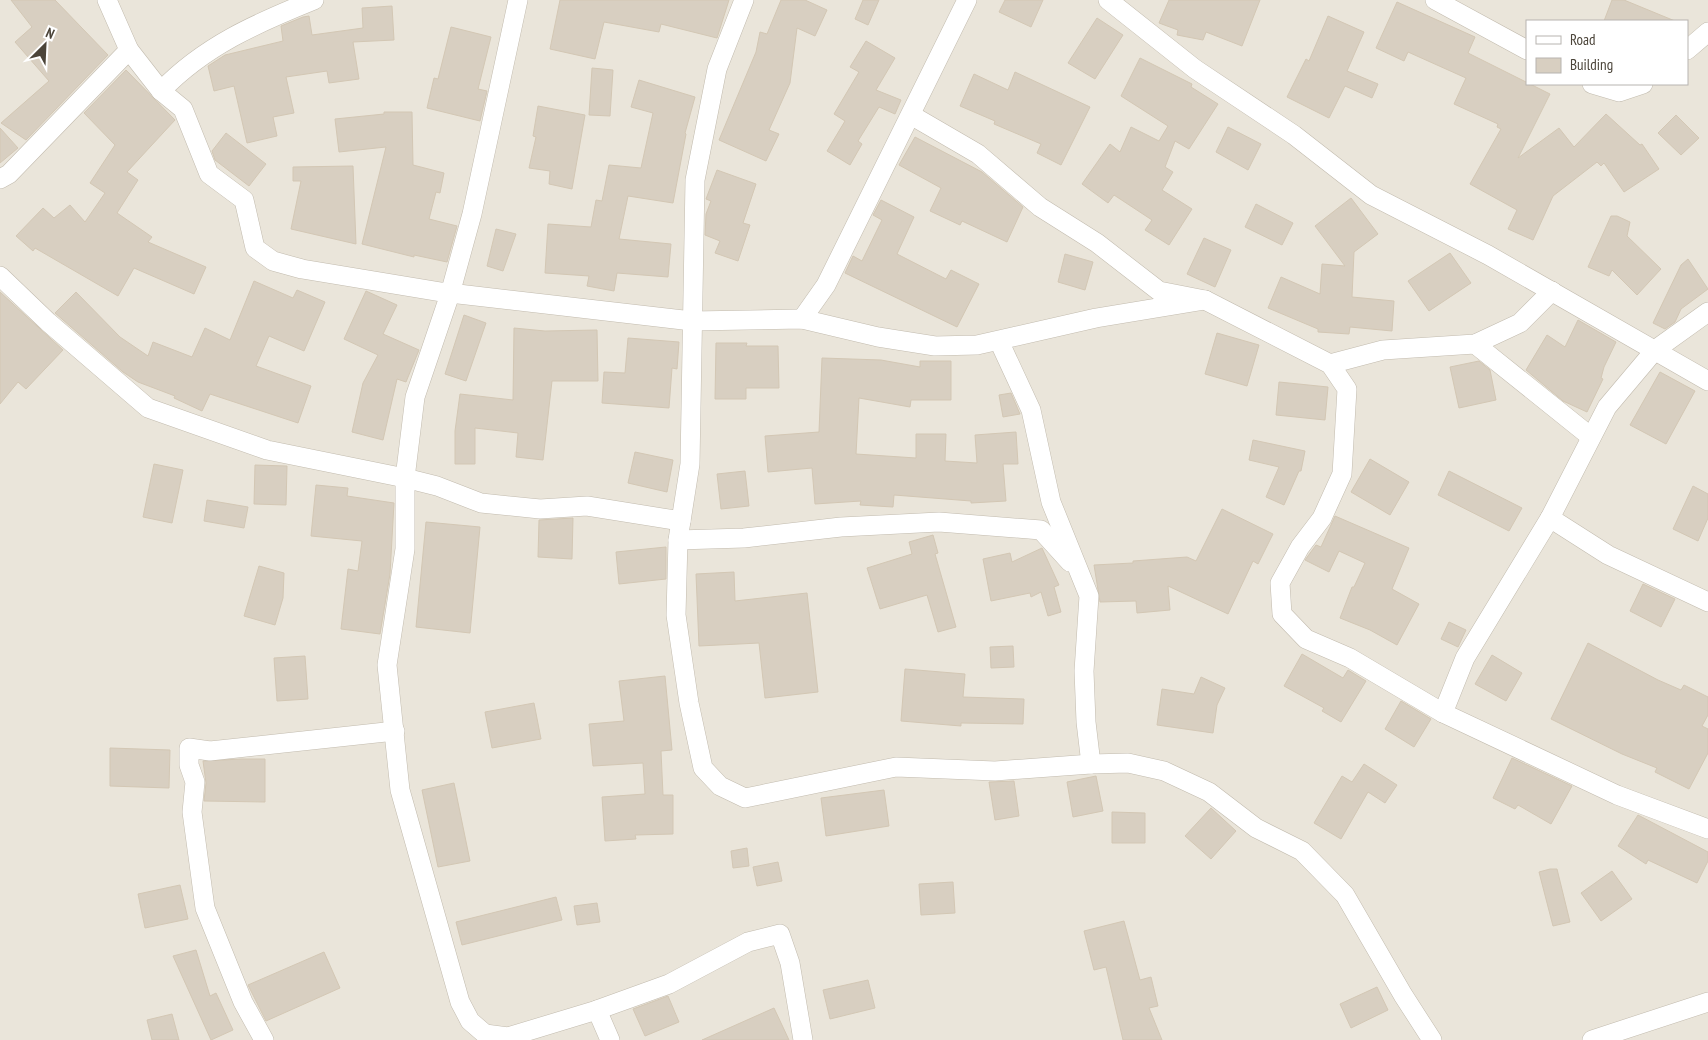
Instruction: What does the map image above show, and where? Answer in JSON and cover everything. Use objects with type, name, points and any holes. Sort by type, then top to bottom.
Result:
[{"type":"street","points":[[107,0],[129,50],[162,91],[183,109],[209,174],[244,200],[255,248],[273,261],[302,269],[450,294],[692,321],[802,319],[878,337],[935,346],[977,345],[1096,318],[1205,300]]},
{"type":"street","points":[[162,91],[182,70],[251,26],[314,0]]},
{"type":"street","points":[[518,0],[472,214],[450,294],[416,397],[405,478],[405,549],[387,665],[400,790],[460,1002],[470,1021],[485,1034],[508,1038],[597,1010],[669,984],[748,942],[780,934],[790,963],[803,1040]]},
{"type":"street","points":[[744,0],[717,69],[695,180],[690,464],[680,530],[676,615],[689,703],[703,768],[720,786],[745,798],[896,767],[996,771],[1091,764],[1128,764],[1164,771],[1209,792],[1256,828],[1302,851],[1345,895],[1403,995],[1432,1040]]},
{"type":"street","points":[[802,319],[826,285],[967,0]]},
{"type":"street","points":[[1108,0],[1194,69],[1294,135],[1372,195],[1552,291],[1708,381]]},
{"type":"street","points":[[1435,0],[1526,49]]},
{"type":"street","points":[[1688,49],[1708,32]]},
{"type":"street","points":[[0,179],[9,174],[129,50]]},
{"type":"street","points":[[1595,85],[1619,92],[1640,85]]},
{"type":"street","points":[[911,115],[978,154],[1040,207],[1096,243],[1159,291],[1205,300],[1330,364],[1347,390],[1342,474],[1322,518],[1300,547],[1280,584],[1282,614],[1306,639],[1350,658],[1443,713],[1617,795],[1708,829]]},
{"type":"street","points":[[0,276],[48,322],[148,408],[267,450],[405,478],[437,486],[481,503],[540,509],[587,506],[680,530],[744,538],[841,527],[939,522],[1041,530],[1077,569]]},
{"type":"street","points":[[1330,364],[1384,350],[1474,344],[1520,323],[1552,291]]},
{"type":"street","points":[[1443,713],[1465,658],[1550,518],[1607,407],[1655,350],[1708,312]]},
{"type":"street","points":[[998,341],[1031,410],[1051,502],[1089,596],[1084,671],[1086,722],[1091,764]]},
{"type":"street","points":[[1474,344],[1590,437]]},
{"type":"street","points":[[1550,518],[1608,555],[1708,602]]},
{"type":"street","points":[[264,1040],[243,1002],[205,908],[192,812],[195,782],[189,766],[190,748],[210,751],[395,731]]},
{"type":"street","points":[[1592,1040],[1708,1002]]},
{"type":"street","points":[[597,1010],[610,1040]]},
{"type":"shaded area","points":[[0,0],[1708,0],[1708,1040],[0,1040]]},
{"type":"building","points":[[11,0],[55,0],[108,55],[26,140],[1,123],[49,81],[15,42],[32,27]]},
{"type":"building","points":[[560,0],[729,0],[717,38],[661,24],[659,32],[604,22],[595,59],[550,49]]},
{"type":"building","points":[[781,0],[805,0],[827,10],[815,36],[797,28],[790,83],[769,130],[779,134],[766,161],[719,140],[756,52],[760,32],[767,34]]},
{"type":"building","points":[[863,0],[879,0],[868,25],[855,19]]},
{"type":"building","points":[[1005,0],[1043,0],[1031,27],[999,12]]},
{"type":"building","points":[[1169,0],[1260,0],[1242,46],[1206,32],[1203,40],[1177,35],[1178,30],[1159,23]]},
{"type":"building","points":[[1612,0],[1624,0],[1673,20],[1604,20]]},
{"type":"building","points":[[1397,2],[1475,37],[1468,53],[1526,82],[1526,85],[1532,85],[1550,94],[1518,158],[1559,128],[1574,147],[1606,114],[1640,145],[1642,144],[1659,169],[1624,192],[1604,163],[1601,166],[1597,162],[1553,196],[1533,240],[1508,229],[1517,210],[1470,184],[1501,129],[1497,127],[1498,124],[1454,104],[1466,78],[1408,52],[1404,61],[1376,48]]},
{"type":"building","points":[[392,6],[394,40],[353,42],[359,79],[329,83],[327,71],[286,77],[294,113],[273,117],[277,136],[247,143],[234,86],[214,91],[208,66],[225,55],[283,41],[281,26],[303,17],[309,16],[312,35],[363,28],[362,8]]},
{"type":"building","points":[[1328,16],[1364,32],[1347,71],[1378,84],[1372,98],[1345,86],[1329,118],[1287,97],[1306,59],[1309,61]]},
{"type":"building","points":[[1097,18],[1123,35],[1095,79],[1068,63]]},
{"type":"building","points":[[451,27],[491,37],[478,89],[487,91],[480,121],[427,108],[434,78],[438,79]]},
{"type":"building","points":[[866,41],[895,58],[876,90],[901,100],[895,114],[879,107],[858,141],[862,144],[850,165],[827,151],[845,121],[834,114],[859,72],[850,67]]},
{"type":"building","points":[[1140,58],[1192,84],[1191,87],[1218,104],[1189,149],[1175,141],[1165,167],[1173,172],[1162,190],[1192,209],[1169,245],[1145,230],[1152,220],[1114,195],[1108,203],[1082,184],[1110,144],[1120,152],[1131,127],[1159,141],[1168,126],[1121,96]]},
{"type":"building","points":[[592,68],[613,70],[610,116],[589,115]]},
{"type":"building","points":[[126,70],[175,120],[127,172],[138,180],[117,213],[152,237],[148,242],[206,267],[194,294],[134,268],[118,296],[35,248],[33,251],[16,236],[43,208],[54,218],[70,205],[85,222],[105,193],[90,183],[115,145],[84,113]]},
{"type":"building","points":[[1015,72],[1090,107],[1061,165],[1037,153],[1041,144],[994,124],[995,121],[960,106],[974,74],[1008,90]]},
{"type":"building","points":[[639,80],[695,97],[685,133],[673,203],[628,196],[619,239],[671,244],[668,277],[617,273],[614,291],[587,286],[589,276],[545,273],[548,224],[591,227],[596,200],[602,201],[609,165],[641,168],[653,113],[631,107]]},
{"type":"building","points":[[538,106],[585,115],[572,189],[549,184],[550,171],[529,168],[536,137],[533,136]]},
{"type":"building","points":[[384,112],[412,112],[413,165],[444,173],[440,193],[436,192],[429,219],[457,226],[447,262],[414,255],[414,257],[362,244],[386,147],[339,152],[335,119],[384,114]]},
{"type":"building","points":[[1676,115],[1699,138],[1681,155],[1658,133]]},
{"type":"building","points":[[1228,127],[1261,144],[1248,170],[1216,152]]},
{"type":"building","points":[[0,128],[18,148],[0,163]]},
{"type":"building","points":[[226,133],[266,164],[249,186],[215,160],[212,151]]},
{"type":"building","points":[[915,137],[982,172],[1023,207],[1007,242],[962,221],[960,225],[930,211],[941,188],[899,165]]},
{"type":"building","points":[[353,166],[356,244],[291,229],[301,181],[293,181],[293,167]]},
{"type":"building","points":[[717,170],[756,184],[743,223],[750,225],[738,261],[715,253],[720,241],[705,235],[706,214],[711,201],[706,199]]},
{"type":"building","points":[[1351,198],[1378,234],[1354,252],[1352,297],[1394,301],[1392,331],[1350,327],[1349,334],[1318,332],[1318,329],[1268,308],[1281,277],[1320,294],[1322,264],[1345,266],[1315,226]]},
{"type":"building","points":[[881,200],[914,217],[897,254],[946,279],[951,270],[979,284],[957,327],[845,273],[853,256],[862,261],[882,220],[873,215]]},
{"type":"building","points":[[1256,204],[1293,223],[1282,245],[1245,227]]},
{"type":"building","points":[[1611,216],[1617,216],[1630,222],[1627,236],[1661,269],[1637,295],[1612,270],[1609,276],[1588,267]]},
{"type":"building","points":[[496,229],[516,234],[503,271],[487,266]]},
{"type":"building","points":[[1204,238],[1231,250],[1215,287],[1187,274]]},
{"type":"building","points":[[1450,253],[1471,283],[1429,311],[1408,281]]},
{"type":"building","points":[[1065,254],[1093,262],[1085,290],[1058,282]]},
{"type":"building","points":[[1688,259],[1708,289],[1681,309],[1675,322],[1665,329],[1653,323],[1681,265]]},
{"type":"building","points":[[254,281],[293,298],[297,290],[325,302],[304,351],[269,336],[256,366],[311,386],[298,423],[210,394],[202,411],[174,398],[175,396],[138,382],[123,372],[55,313],[76,292],[120,337],[148,356],[153,342],[192,357],[205,328],[230,340]]},
{"type":"building","points":[[366,291],[397,305],[383,334],[419,350],[406,382],[397,379],[383,440],[352,432],[363,383],[378,355],[344,339]]},
{"type":"building","points":[[0,292],[63,350],[26,389],[18,382],[0,404]]},
{"type":"building","points":[[464,315],[486,323],[466,381],[445,374]]},
{"type":"building","points":[[1578,320],[1616,342],[1604,367],[1601,378],[1603,379],[1587,412],[1563,401],[1526,370],[1547,335],[1565,347]]},
{"type":"building","points":[[514,328],[545,331],[597,330],[598,381],[552,381],[543,460],[516,457],[518,433],[475,428],[475,464],[455,464],[455,431],[460,394],[513,400]]},
{"type":"building","points":[[1217,333],[1259,345],[1247,386],[1205,374]]},
{"type":"building","points":[[628,338],[679,342],[677,369],[672,368],[669,408],[602,403],[604,372],[625,373]]},
{"type":"building","points":[[716,343],[747,343],[746,346],[778,346],[779,388],[746,388],[746,399],[715,399]]},
{"type":"building","points":[[822,358],[881,360],[920,367],[920,361],[951,361],[951,400],[911,400],[910,407],[859,398],[856,454],[916,458],[916,434],[946,434],[945,461],[977,463],[975,435],[1016,432],[1018,464],[1003,464],[1006,501],[971,503],[971,501],[894,495],[893,507],[860,505],[861,501],[815,504],[812,468],[768,472],[765,436],[819,432]]},
{"type":"building","points":[[1479,361],[1490,370],[1496,400],[1459,408],[1450,367]]},
{"type":"building","points":[[1660,372],[1695,391],[1666,444],[1630,425]]},
{"type":"building","points":[[1279,382],[1328,387],[1325,420],[1276,415]]},
{"type":"building","points":[[1011,393],[1020,414],[1003,417],[999,395]]},
{"type":"building","points":[[1253,440],[1305,451],[1301,471],[1299,471],[1284,505],[1266,497],[1279,467],[1249,460]]},
{"type":"building","points":[[635,452],[673,460],[667,492],[628,483]]},
{"type":"building","points":[[1370,459],[1409,482],[1390,515],[1351,492]]},
{"type":"building","points":[[154,464],[183,470],[172,523],[143,517]]},
{"type":"building","points":[[255,465],[287,466],[286,505],[254,504]]},
{"type":"building","points":[[745,471],[749,506],[721,509],[717,474]]},
{"type":"building","points":[[1449,471],[1522,508],[1509,531],[1438,495]]},
{"type":"building","points":[[316,485],[348,488],[347,496],[394,503],[390,574],[380,634],[341,629],[348,569],[358,571],[362,541],[311,536]]},
{"type":"building","points":[[1693,486],[1708,494],[1708,518],[1698,541],[1673,529]]},
{"type":"building","points":[[207,500],[248,507],[244,528],[204,521]]},
{"type":"building","points":[[1222,509],[1273,534],[1258,564],[1253,561],[1228,614],[1168,586],[1170,610],[1137,613],[1136,601],[1100,602],[1094,565],[1187,557],[1196,561]]},
{"type":"building","points":[[1335,516],[1409,548],[1392,589],[1419,604],[1397,645],[1370,630],[1340,618],[1352,587],[1354,587],[1365,563],[1339,551],[1329,572],[1305,560],[1316,545],[1321,547]]},
{"type":"building","points":[[573,518],[572,559],[538,557],[539,520]]},
{"type":"building","points":[[426,522],[480,527],[470,633],[416,627]]},
{"type":"building","points":[[933,535],[938,553],[935,554],[956,627],[938,632],[927,595],[880,609],[867,568],[912,554],[909,542]]},
{"type":"building","points":[[666,547],[666,579],[619,584],[616,552]]},
{"type":"building","points":[[1042,548],[1059,585],[1054,587],[1061,612],[1048,616],[1041,592],[1031,597],[1030,593],[991,601],[983,559],[1010,553],[1012,562]]},
{"type":"building","points":[[259,566],[284,573],[283,598],[275,625],[244,616]]},
{"type":"building","points":[[734,572],[735,601],[807,593],[818,692],[765,698],[759,643],[699,646],[696,574]]},
{"type":"building","points":[[1643,584],[1675,599],[1661,627],[1630,611]]},
{"type":"building","points":[[1449,622],[1466,630],[1458,647],[1441,639]]},
{"type":"building","points":[[1588,643],[1658,680],[1681,690],[1684,685],[1708,697],[1708,715],[1702,726],[1708,729],[1708,753],[1689,789],[1655,772],[1657,768],[1622,754],[1551,719]]},
{"type":"building","points":[[1013,646],[1014,667],[991,668],[990,647]]},
{"type":"building","points":[[1302,654],[1343,678],[1348,670],[1366,681],[1341,722],[1322,711],[1324,708],[1284,686]]},
{"type":"building","points":[[1492,655],[1522,673],[1506,701],[1475,684]]},
{"type":"building","points":[[305,656],[308,699],[277,701],[274,658]]},
{"type":"building","points":[[905,669],[965,674],[963,697],[1024,699],[1023,724],[961,723],[961,726],[901,721]]},
{"type":"building","points":[[665,676],[672,750],[661,751],[663,795],[673,795],[673,834],[635,835],[636,839],[605,841],[602,797],[645,794],[643,763],[593,766],[589,724],[624,721],[619,681]]},
{"type":"building","points":[[1201,677],[1225,688],[1217,705],[1213,733],[1157,725],[1162,689],[1194,694]]},
{"type":"building","points":[[1401,701],[1431,719],[1414,747],[1385,729]]},
{"type":"building","points":[[534,703],[541,739],[492,748],[485,712]]},
{"type":"building","points":[[110,748],[170,750],[169,788],[110,786]]},
{"type":"building","points":[[1512,758],[1572,786],[1551,824],[1518,805],[1515,809],[1493,798]]},
{"type":"building","points":[[265,759],[265,802],[204,801],[206,783],[203,761]]},
{"type":"building","points":[[1364,764],[1397,785],[1385,803],[1368,792],[1341,839],[1314,823],[1342,776],[1352,782]]},
{"type":"building","points":[[1096,776],[1103,811],[1073,817],[1067,782]]},
{"type":"building","points":[[1014,781],[1019,816],[995,820],[989,782]]},
{"type":"building","points":[[454,783],[470,861],[438,867],[422,790]]},
{"type":"building","points":[[884,790],[889,826],[826,836],[821,798]]},
{"type":"building","points":[[1211,808],[1236,831],[1211,859],[1185,836]]},
{"type":"building","points":[[1112,812],[1145,813],[1145,843],[1112,843]]},
{"type":"building","points":[[1638,815],[1708,852],[1708,861],[1697,883],[1648,860],[1646,864],[1618,846]]},
{"type":"building","points":[[747,848],[749,866],[733,868],[731,851]]},
{"type":"building","points":[[778,862],[782,881],[757,886],[753,867]]},
{"type":"building","points":[[1557,869],[1570,922],[1553,926],[1539,872]]},
{"type":"building","points":[[1612,871],[1632,899],[1601,921],[1581,893]]},
{"type":"building","points":[[953,882],[955,913],[921,915],[919,884]]},
{"type":"building","points":[[180,885],[188,919],[145,928],[138,894]]},
{"type":"building","points":[[556,897],[562,920],[462,945],[456,922]]},
{"type":"building","points":[[597,903],[600,922],[577,925],[574,906]]},
{"type":"building","points":[[1124,921],[1140,980],[1151,977],[1158,1006],[1149,1008],[1162,1040],[1123,1040],[1106,967],[1094,970],[1084,931]]},
{"type":"building","points":[[196,950],[210,996],[216,993],[233,1030],[211,1040],[173,956]]},
{"type":"building","points":[[324,952],[340,988],[266,1021],[248,985]]},
{"type":"building","points":[[868,980],[875,1008],[830,1019],[823,990]]},
{"type":"building","points":[[1377,987],[1388,1010],[1351,1028],[1340,1004]]},
{"type":"building","points":[[668,996],[679,1022],[645,1036],[633,1009]]},
{"type":"building","points":[[774,1008],[789,1040],[702,1040]]},
{"type":"building","points":[[172,1014],[179,1040],[152,1040],[147,1020]]}]
